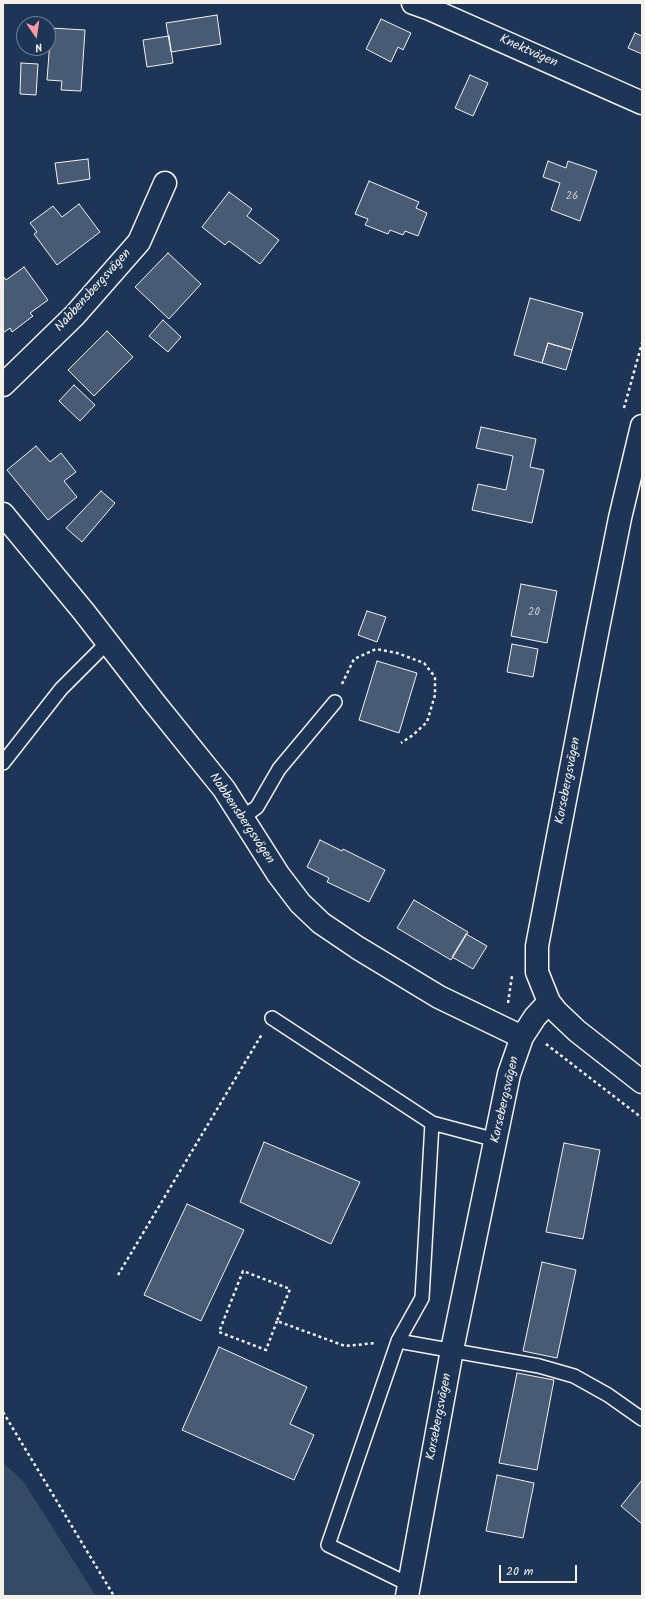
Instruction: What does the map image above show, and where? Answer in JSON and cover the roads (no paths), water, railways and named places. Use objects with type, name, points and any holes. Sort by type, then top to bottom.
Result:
[{"type":"street","name":"Knektvägen","points":[[413,3],[430,9],[642,103]]},
{"type":"street","name":"Nabbensbergsvägen","points":[[3,385],[75,315],[139,242],[165,183]]},
{"type":"street","name":"Korsebergsvägen","points":[[408,1590],[452,1350],[509,1074],[522,1037],[535,1017],[549,1002],[537,972],[537,946],[620,518],[642,426]]},
{"type":"street","name":"Nabbensbergsvägen","points":[[3,514],[84,612],[224,789],[278,874],[300,903],[321,923],[358,948],[439,997],[522,1037]]},
{"type":"street","points":[[549,1002],[577,1031],[642,1082]]},
{"type":"lane","points":[[3,763],[61,689],[107,643]]},
{"type":"lane","points":[[242,818],[257,807],[279,769],[335,702]]},
{"type":"lane","points":[[272,1018],[432,1122],[496,1140]]},
{"type":"lane","points":[[408,1590],[328,1545],[398,1341],[422,1298],[432,1122]]},
{"type":"lane","points":[[398,1341],[539,1366],[574,1376],[608,1394],[642,1419]]}]
